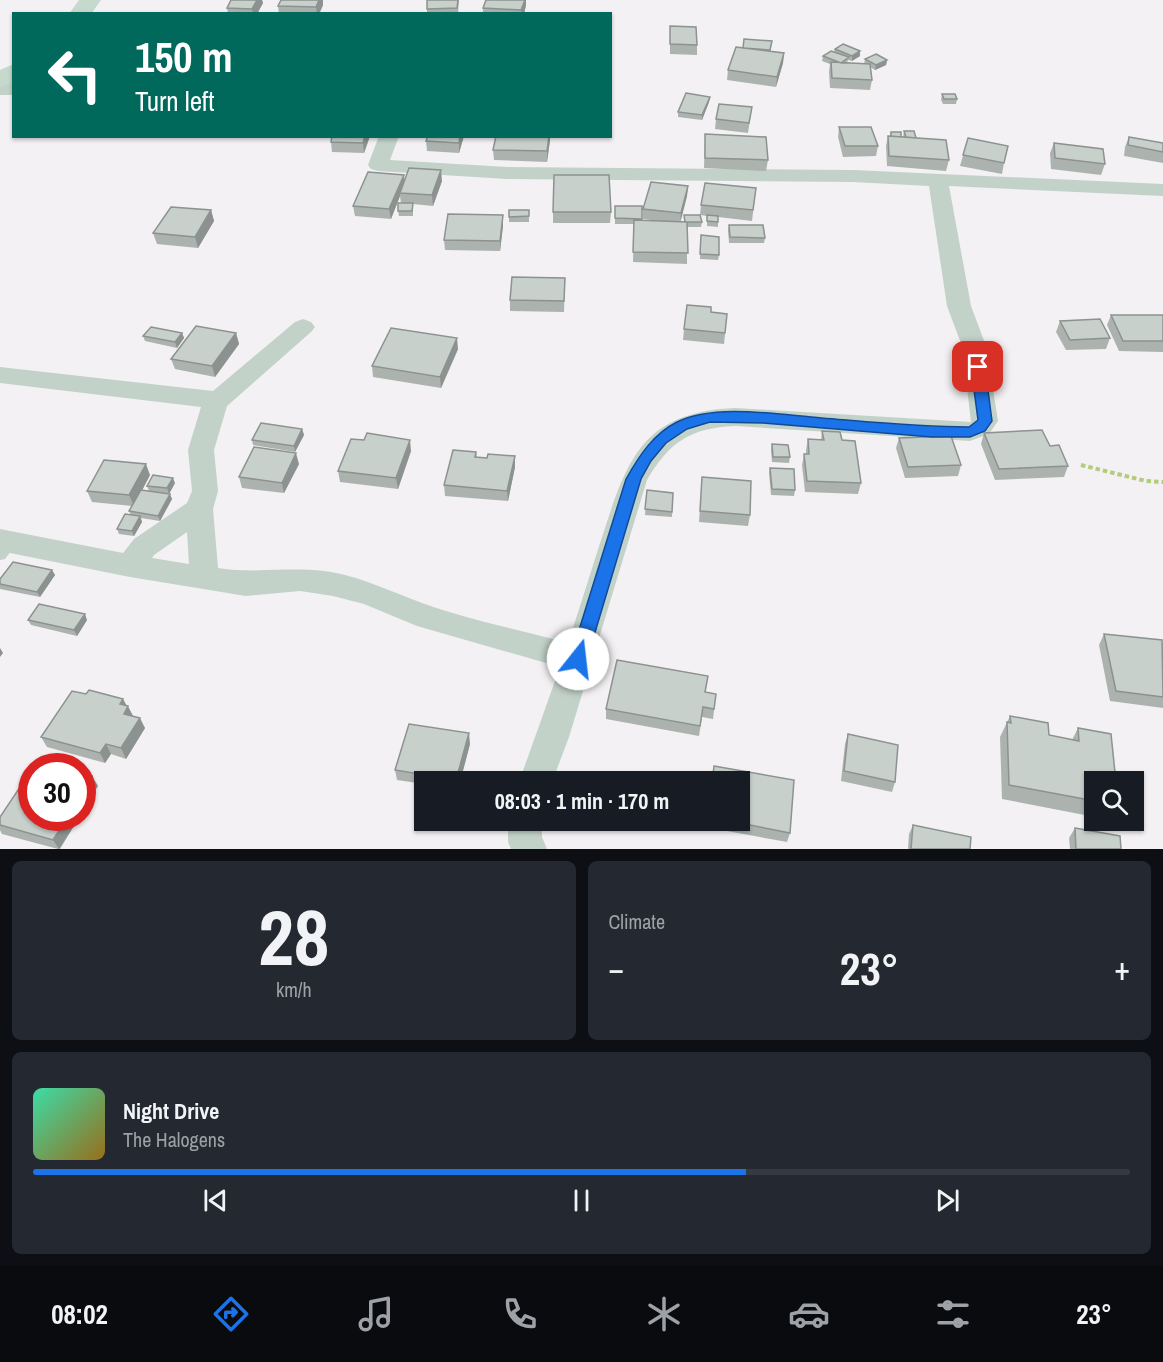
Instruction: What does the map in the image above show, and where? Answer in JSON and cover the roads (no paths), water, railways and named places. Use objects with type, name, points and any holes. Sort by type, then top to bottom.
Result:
[{"type":"street","points":[[388,138],[378,165],[507,173],[853,176],[1163,190]]},
{"type":"street","points":[[539,771],[553,737],[634,479],[646,458],[662,440],[683,425],[709,417],[970,432],[980,428],[985,421],[974,346],[959,306],[947,246],[938,180]]},
{"type":"street","points":[[204,578],[198,509],[205,491],[201,450],[211,412],[218,400],[303,327]]},
{"type":"street","points":[[0,375],[218,400]]},
{"type":"street","points":[[130,566],[144,547],[198,509]]},
{"type":"street","points":[[3,546],[246,584],[300,580],[333,584],[370,594],[417,614],[578,659]]},
{"type":"street","points":[[525,831],[525,842],[530,849]]}]
